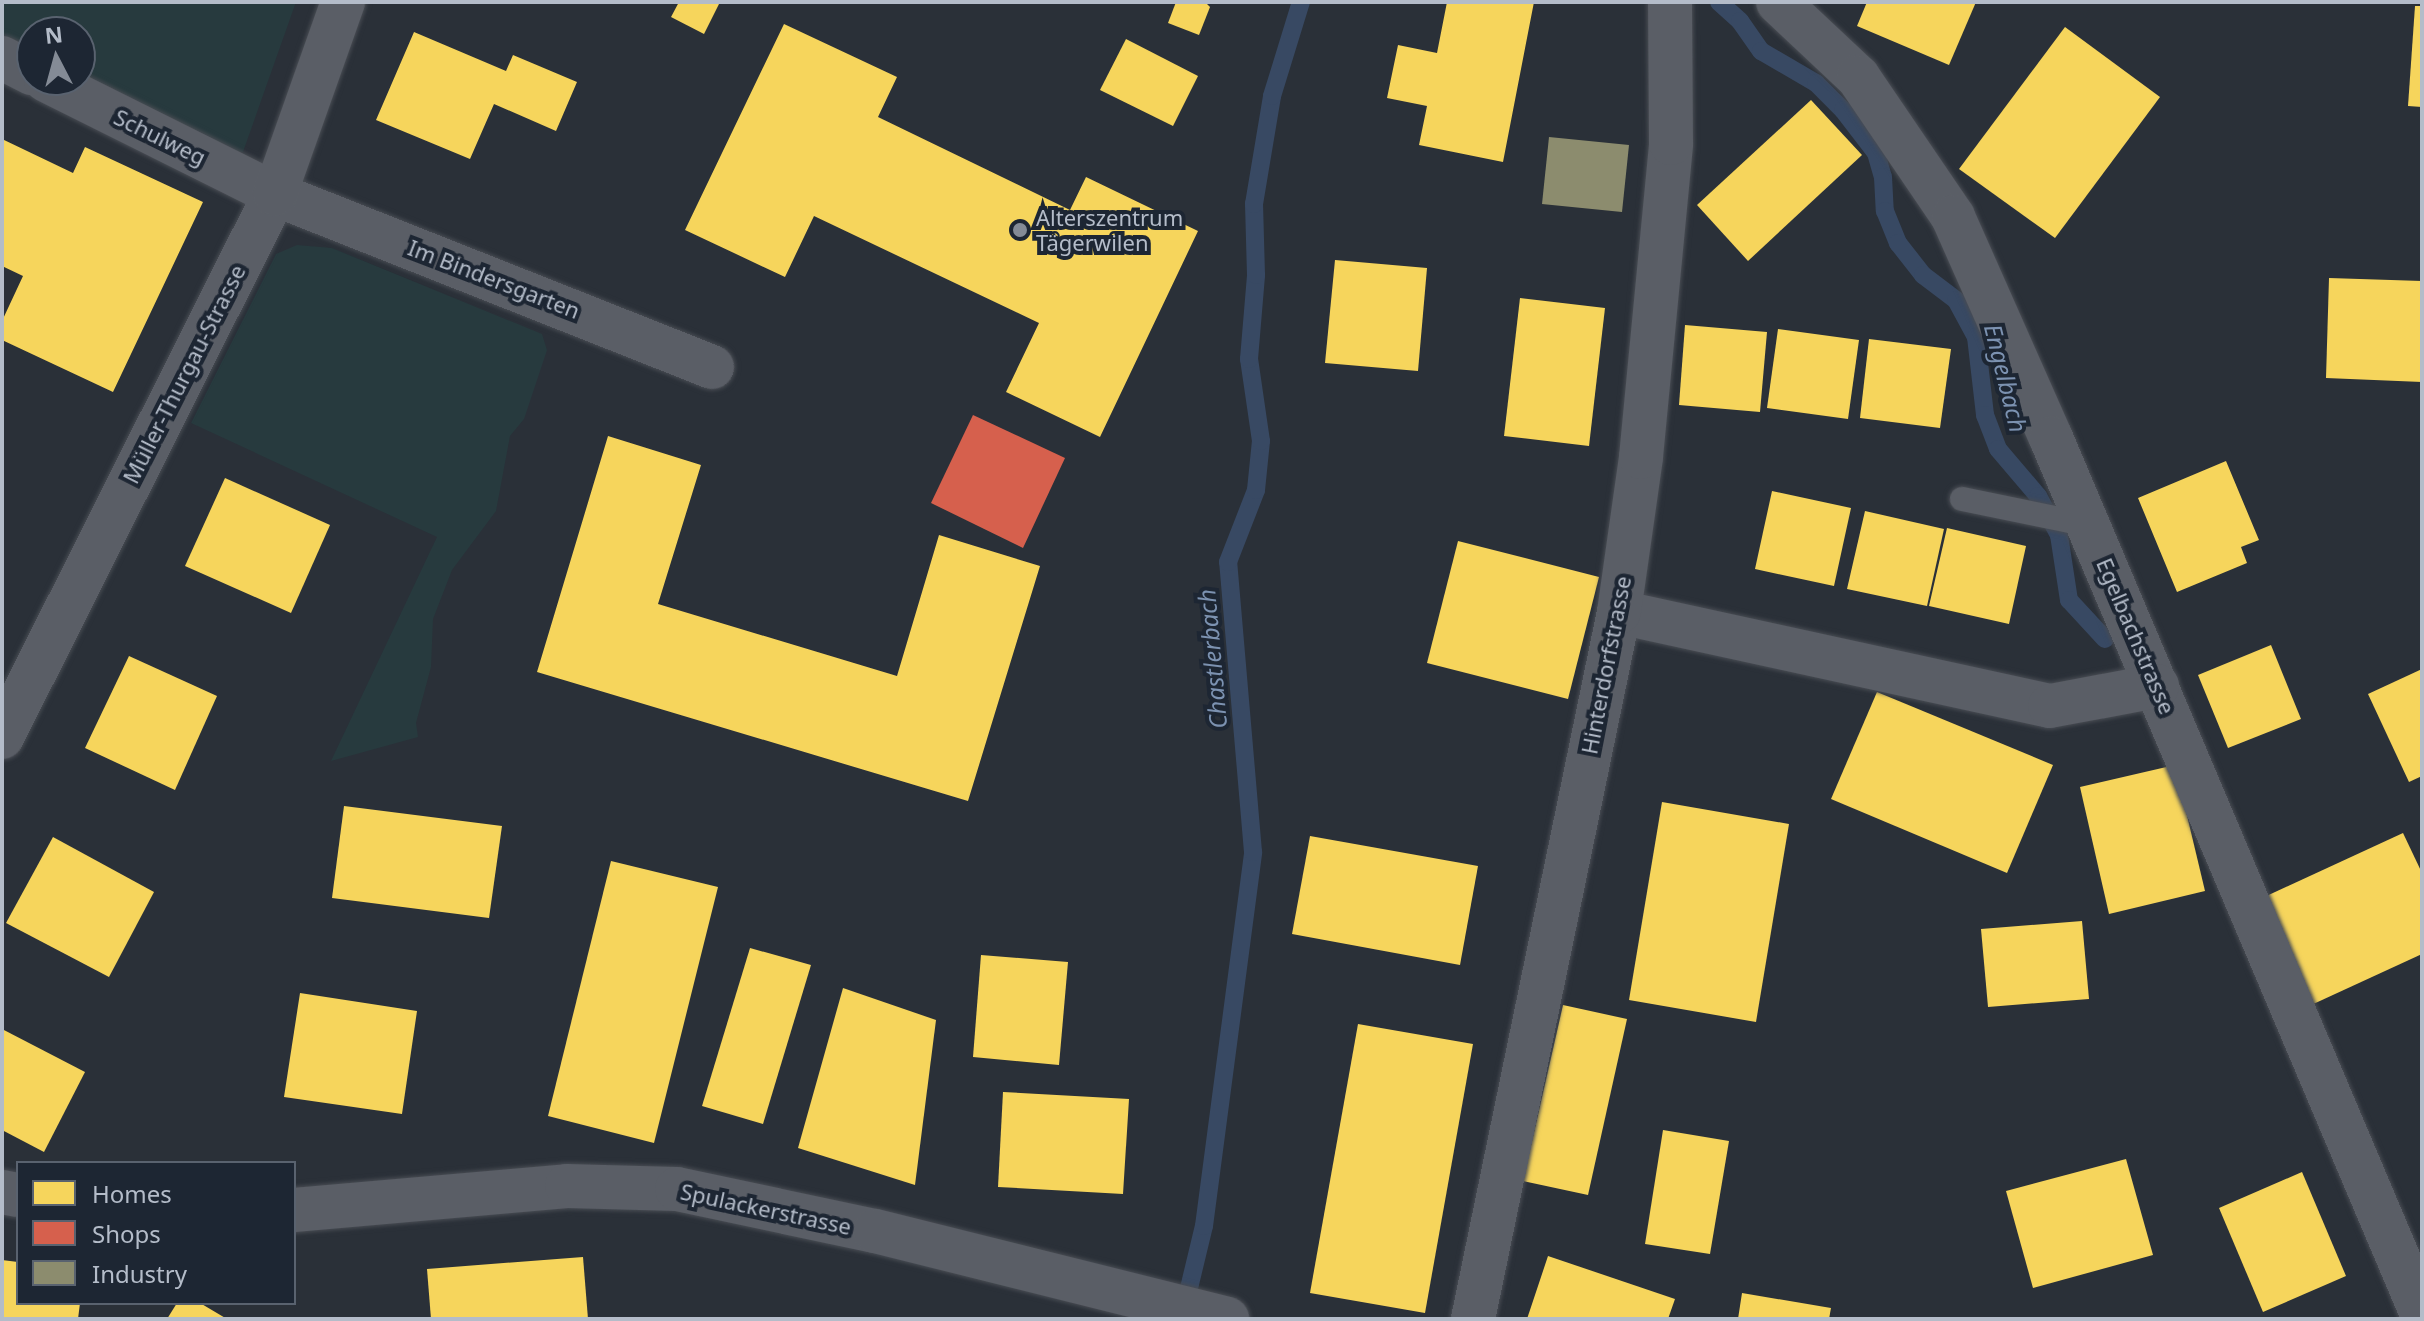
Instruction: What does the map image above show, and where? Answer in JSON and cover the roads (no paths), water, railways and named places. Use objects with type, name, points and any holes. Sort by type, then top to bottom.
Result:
[{"type":"street","name":"Müller-Thurgau-Strasse","points":[[2,737],[275,194],[343,2]]},
{"type":"street","name":"Hinterdorfstrasse","points":[[1473,1319],[1619,612],[1641,457],[1671,143],[1670,2]]},
{"type":"street","name":"Egelbachstrasse","points":[[1778,2],[1858,77],[1953,217],[2079,524],[2157,686],[2422,1314]]},
{"type":"street","name":"Schulweg","points":[[78,96],[275,194]]},
{"type":"street","name":"Im Bindersgarten","points":[[275,194],[712,367]]},
{"type":"street","points":[[1619,612],[2050,706],[2157,686]]},
{"type":"street","name":"Spulackerstrasse","points":[[296,1210],[567,1186],[677,1189],[875,1231],[1226,1319]]},
{"type":"lane","points":[[1962,499],[2079,524]]},
{"type":"waterway","name":"Chastlerbach","points":[[1184,1309],[1204,1226],[1253,852],[1228,562],[1256,490],[1261,441],[1249,359],[1256,275],[1254,204],[1272,96],[1301,2]]},
{"type":"waterway","name":"Engelbach","points":[[1719,2],[1740,21],[1761,51],[1816,83],[1843,110],[1876,153],[1883,177],[1885,211],[1898,243],[1923,275],[1956,300],[1976,337],[1985,415],[1998,449],[2038,496],[2059,535],[2069,600],[2105,639]]},
{"type":"place","name":"Alterszentrum Tägerwilen","points":[[1020,230]]}]
